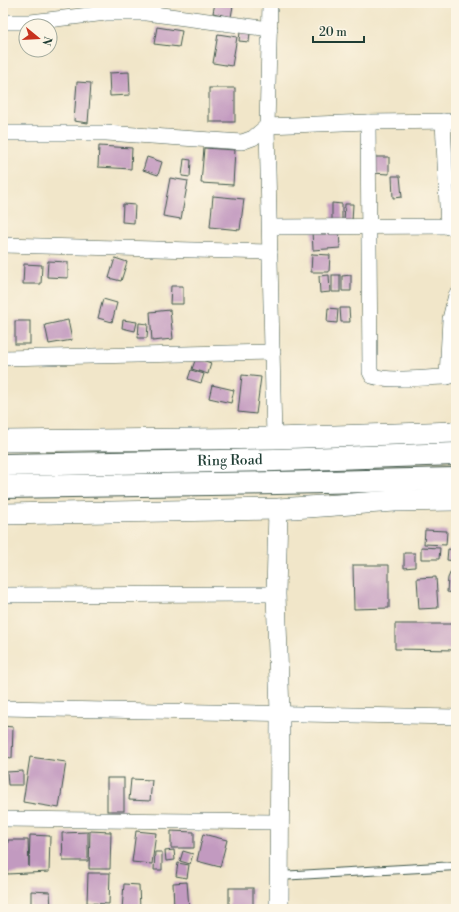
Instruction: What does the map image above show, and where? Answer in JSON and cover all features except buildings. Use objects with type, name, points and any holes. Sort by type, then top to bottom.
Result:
[{"type":"highway","name":"Ring Road","points":[[3,465],[276,460],[456,454]]},
{"type":"highway","name":"Ring Road","points":[[3,487],[456,479]]},
{"type":"main road","points":[[3,441],[274,438],[456,432]]},
{"type":"main road","points":[[274,438],[278,509]]},
{"type":"main road","points":[[3,514],[278,509],[395,501],[456,500]]},
{"type":"street","points":[[270,3],[267,126],[274,438]]},
{"type":"street","points":[[3,22],[31,22],[106,13],[146,13],[270,29]]},
{"type":"street","points":[[3,133],[106,133],[242,142],[253,138],[267,126],[368,122],[449,121],[452,226],[270,227]]},
{"type":"street","points":[[368,122],[370,227],[369,366],[372,376],[392,378],[452,376],[450,320],[456,295]]},
{"type":"street","points":[[3,245],[24,244],[270,252]]},
{"type":"street","points":[[3,358],[273,352]]},
{"type":"street","points":[[278,509],[276,594],[280,713],[279,909]]},
{"type":"street","points":[[3,595],[276,594]]},
{"type":"street","points":[[3,708],[456,717]]},
{"type":"street","points":[[3,819],[279,822]]},
{"type":"lane","points":[[279,876],[456,866]]}]
